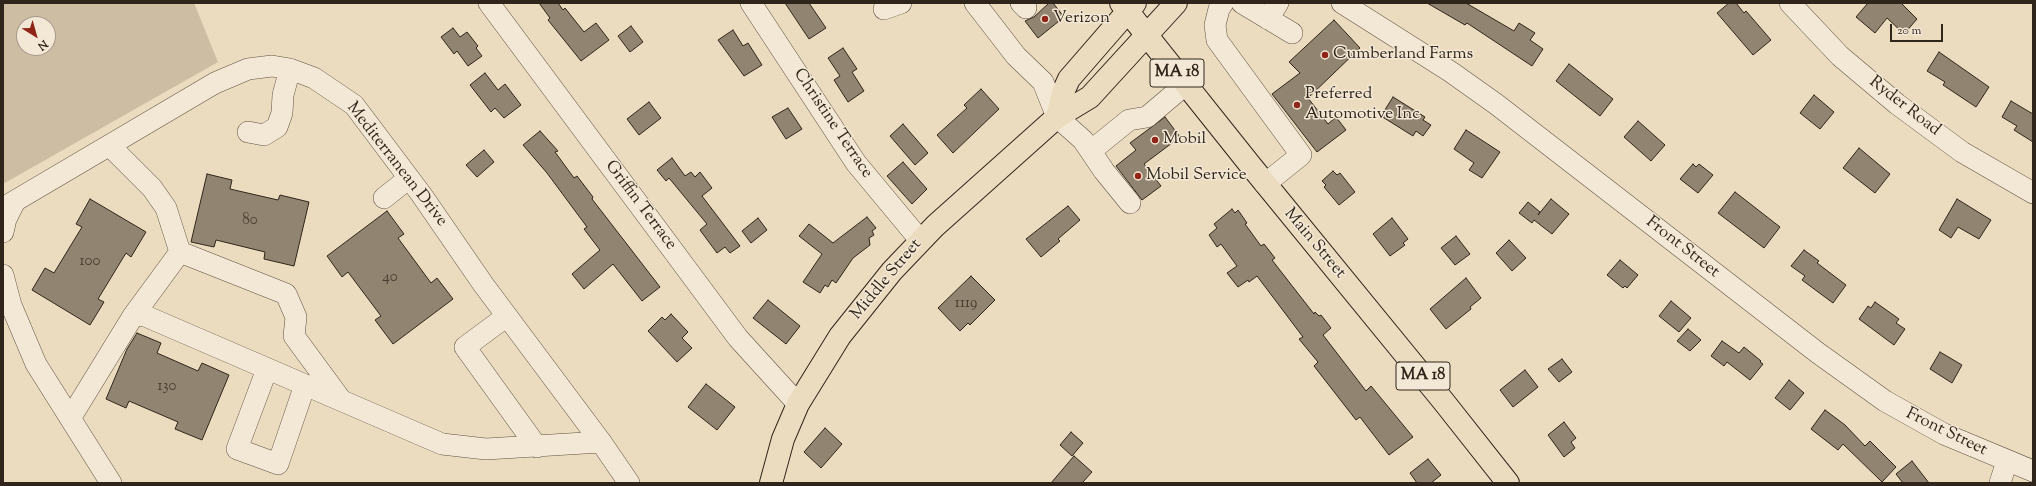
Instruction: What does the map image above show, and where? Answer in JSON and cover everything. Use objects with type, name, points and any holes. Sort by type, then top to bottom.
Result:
[{"type":"main road","name":"Middle Street","points":[[771,483],[783,439],[798,404],[840,336],[892,271],[920,240],[1057,117],[1090,98],[1176,3]]},
{"type":"main road","points":[[1057,117],[1064,90],[1069,79],[1128,6]]},
{"type":"main road","name":"Main Street","points":[[1128,6],[1147,35],[1265,184],[1448,407],[1508,483]]},
{"type":"street","name":"Griffin Terrace","points":[[489,3],[738,338],[798,404]]},
{"type":"street","name":"Christine Terrace","points":[[751,3],[856,163],[920,240]]},
{"type":"street","points":[[975,3],[1016,56],[1043,82],[1057,117],[1092,150],[1104,171],[1130,203]]},
{"type":"street","points":[[1223,3],[1219,9],[1215,24],[1217,40],[1301,155],[1265,184]]},
{"type":"street","points":[[1242,3],[1273,11],[1292,33]]},
{"type":"street","name":"Front Street","points":[[1342,3],[1445,68],[1496,104],[1865,388],[1924,425],[2033,471]]},
{"type":"street","name":"Ryder Road","points":[[1790,3],[1840,56],[1897,104],[1962,152],[2033,193]]},
{"type":"street","name":"Mediterranean Drive","points":[[3,232],[8,205],[215,83],[248,69],[272,66],[290,69],[314,78],[354,105],[409,178],[507,316],[601,442],[629,483]]},
{"type":"street","points":[[248,132],[264,135],[277,127],[282,113],[282,95],[290,69]]},
{"type":"street","points":[[1092,150],[1128,120],[1147,117],[1186,84]]},
{"type":"street","points":[[110,146],[152,188],[166,208],[180,252]]},
{"type":"street","points":[[384,198],[409,178]]},
{"type":"street","points":[[70,417],[133,316],[180,252]]},
{"type":"street","points":[[180,252],[286,294],[296,317],[294,336],[342,400]]},
{"type":"street","points":[[3,275],[7,304],[36,364],[111,483]]},
{"type":"street","points":[[133,316],[143,315],[442,444],[486,449],[601,442]]},
{"type":"street","points":[[507,316],[465,346],[537,447]]},
{"type":"street","points":[[267,369],[237,449],[278,464],[305,385]]},
{"type":"street","points":[[2000,483],[2007,461]]},
{"type":"shaded area","points":[[3,3],[194,3],[218,62],[3,184]]},
{"type":"building","points":[[539,3],[558,3],[563,10],[565,8],[584,32],[596,23],[609,40],[581,61],[548,20],[550,18]]},
{"type":"building","points":[[785,3],[809,3],[826,28],[809,39]]},
{"type":"building","name":"Verizon","points":[[1049,3],[1053,3],[1064,17],[1038,38],[1025,21],[1034,17]]},
{"type":"building","points":[[1427,3],[1466,3],[1514,31],[1519,23],[1535,33],[1530,40],[1543,49],[1532,66],[1467,23],[1465,25]]},
{"type":"building","points":[[1729,3],[1736,3],[1744,13],[1746,11],[1771,40],[1753,55],[1717,13]]},
{"type":"building","points":[[1868,3],[1901,3],[1917,19],[1904,34],[1887,18],[1875,33],[1856,17]]},
{"type":"building","points":[[1334,20],[1360,48],[1308,98],[1328,124],[1336,117],[1346,130],[1317,152],[1272,94],[1300,73],[1289,62]]},
{"type":"building","points":[[631,26],[643,42],[630,52],[618,36]]},
{"type":"building","points":[[453,28],[460,37],[467,32],[478,46],[476,48],[482,56],[468,66],[457,51],[454,54],[441,37]]},
{"type":"building","points":[[733,30],[743,46],[748,43],[762,65],[744,76],[718,40]]},
{"type":"building","points":[[843,48],[857,69],[852,72],[864,91],[848,102],[834,80],[840,76],[828,58]]},
{"type":"building","points":[[1939,52],[1989,87],[1976,107],[1943,85],[1945,82],[1927,71]]},
{"type":"building","points":[[1569,64],[1613,99],[1600,116],[1556,81]]},
{"type":"building","points":[[485,73],[498,90],[505,84],[521,105],[504,118],[495,108],[491,112],[470,85]]},
{"type":"building","points":[[981,89],[999,109],[953,153],[937,135],[967,108],[964,105]]},
{"type":"building","points":[[1814,95],[1834,112],[1820,129],[1800,113]]},
{"type":"building","points":[[1393,97],[1425,117],[1423,120],[1431,125],[1423,136],[1416,131],[1413,136],[1381,116]]},
{"type":"building","points":[[2011,101],[2033,114],[2033,142],[2014,130],[2017,126],[2002,117]]},
{"type":"building","points":[[649,102],[661,118],[639,135],[627,119]]},
{"type":"building","points":[[788,108],[802,129],[786,139],[772,117]]},
{"type":"building","points":[[1165,117],[1180,137],[1144,164],[1161,186],[1142,200],[1116,166],[1136,150],[1130,143]]},
{"type":"building","points":[[1638,121],[1665,145],[1651,161],[1624,137]]},
{"type":"building","points":[[903,124],[928,153],[915,165],[890,136]]},
{"type":"building","points":[[1466,130],[1500,152],[1482,178],[1469,170],[1474,163],[1454,149]]},
{"type":"building","points":[[540,131],[558,151],[555,152],[574,178],[577,176],[593,197],[592,199],[660,287],[642,301],[613,264],[584,289],[572,274],[600,250],[584,229],[587,227],[547,173],[523,145]]},
{"type":"building","points":[[1859,148],[1890,174],[1875,193],[1843,168]]},
{"type":"building","points":[[484,150],[494,162],[477,177],[466,165]]},
{"type":"building","points":[[672,158],[685,176],[691,172],[695,177],[700,172],[712,188],[702,196],[740,246],[730,253],[725,247],[717,253],[700,230],[707,224],[669,178],[666,181],[657,170]]},
{"type":"building","points":[[903,162],[927,189],[912,204],[887,176]]},
{"type":"building","points":[[1693,164],[1696,167],[1699,164],[1713,175],[1698,193],[1680,179]]},
{"type":"building","points":[[1333,171],[1337,175],[1340,173],[1355,192],[1339,205],[1324,187],[1326,185],[1322,181]]},
{"type":"building","points":[[207,174],[232,180],[230,189],[278,200],[280,195],[309,202],[294,266],[264,259],[265,252],[216,240],[214,247],[191,242]]},
{"type":"building","points":[[1735,192],[1780,227],[1764,248],[1718,213]]},
{"type":"building","points":[[90,199],[146,232],[131,257],[126,253],[98,299],[104,302],[90,325],[32,290],[45,268],[54,273],[82,227],[76,224]]},
{"type":"building","points":[[1551,199],[1569,214],[1552,234],[1534,220],[1532,223],[1519,213],[1528,202],[1540,212],[1538,215]]},
{"type":"building","points":[[1957,199],[1991,220],[1979,239],[1958,227],[1951,238],[1939,230]]},
{"type":"building","points":[[1068,206],[1080,220],[1058,239],[1060,241],[1041,257],[1026,239]]},
{"type":"building","points":[[1232,209],[1235,213],[1238,210],[1247,223],[1245,224],[1261,246],[1264,244],[1275,258],[1272,260],[1314,314],[1315,312],[1319,316],[1321,315],[1331,328],[1323,335],[1366,391],[1371,386],[1413,437],[1389,455],[1360,417],[1356,420],[1314,366],[1318,362],[1299,339],[1303,337],[1257,276],[1238,287],[1227,273],[1237,266],[1221,244],[1217,247],[1209,235],[1217,228],[1214,224]]},
{"type":"building","points":[[387,211],[404,234],[398,238],[431,283],[437,278],[453,299],[393,344],[375,320],[381,316],[348,272],[342,277],[327,256]]},
{"type":"building","points":[[867,217],[876,228],[872,231],[874,235],[869,238],[870,245],[853,258],[836,283],[832,280],[828,287],[825,285],[820,293],[803,282],[822,254],[799,236],[809,224],[833,243]]},
{"type":"building","points":[[758,218],[767,230],[751,243],[742,231]]},
{"type":"building","points":[[1392,218],[1408,239],[1403,243],[1405,245],[1390,256],[1373,234]]},
{"type":"building","points":[[1456,236],[1470,254],[1455,265],[1441,248]]},
{"type":"building","points":[[1509,240],[1526,258],[1512,271],[1496,253]]},
{"type":"building","points":[[1804,250],[1819,261],[1817,263],[1846,285],[1833,303],[1802,280],[1805,276],[1791,266]]},
{"type":"building","points":[[1620,260],[1638,275],[1627,288],[1625,286],[1623,288],[1607,275]]},
{"type":"building","points":[[971,276],[995,300],[970,325],[968,323],[960,331],[938,308]]},
{"type":"building","points":[[1466,278],[1481,298],[1470,307],[1471,309],[1446,329],[1430,309]]},
{"type":"building","points":[[768,300],[800,326],[786,344],[753,318]]},
{"type":"building","points":[[1671,301],[1691,318],[1679,332],[1659,316]]},
{"type":"building","points":[[1875,302],[1899,319],[1896,323],[1905,329],[1894,345],[1859,319],[1868,306],[1871,308]]},
{"type":"building","points":[[671,314],[688,332],[682,338],[692,348],[677,362],[648,331],[662,317],[665,320]]},
{"type":"building","points":[[1688,329],[1701,340],[1690,351],[1677,341]]},
{"type":"building","points":[[137,333],[161,343],[157,353],[198,371],[202,363],[229,375],[202,440],[175,429],[178,422],[129,401],[126,408],[106,399],[127,349]]},
{"type":"building","points":[[1722,341],[1739,353],[1744,347],[1761,361],[1760,362],[1763,364],[1750,380],[1727,362],[1724,366],[1711,356]]},
{"type":"building","points":[[1940,352],[1962,365],[1952,383],[1930,369]]},
{"type":"building","points":[[1562,359],[1572,372],[1559,382],[1548,369]]},
{"type":"building","points":[[1525,370],[1538,387],[1513,407],[1500,390]]},
{"type":"building","points":[[1789,380],[1804,393],[1790,410],[1775,398]]},
{"type":"building","points":[[706,384],[735,407],[717,430],[688,407]]},
{"type":"building","points":[[1825,410],[1845,425],[1865,446],[1870,441],[1896,467],[1882,482],[1843,444],[1838,450],[1811,429]]},
{"type":"building","points":[[1564,422],[1576,438],[1571,442],[1575,448],[1564,457],[1548,435]]},
{"type":"building","points":[[825,428],[842,444],[821,468],[804,452]]},
{"type":"building","points":[[1071,432],[1083,443],[1072,456],[1060,445]]},
{"type":"building","points":[[1074,456],[1092,472],[1082,483],[1051,483]]},
{"type":"building","points":[[1428,459],[1441,475],[1431,483],[1417,483],[1410,473]]},
{"type":"building","points":[[1912,461],[1929,483],[1903,483],[1896,474]]},
{"type":"place","name":"Verizon","points":[[1045,19]]},
{"type":"place","name":"Cumberland Farms","points":[[1325,55]]},
{"type":"place","name":"Preferred Automotive Inc","points":[[1297,105]]},
{"type":"place","name":"Mobil","points":[[1155,140]]},
{"type":"place","name":"Mobil Service","points":[[1138,176]]}]
